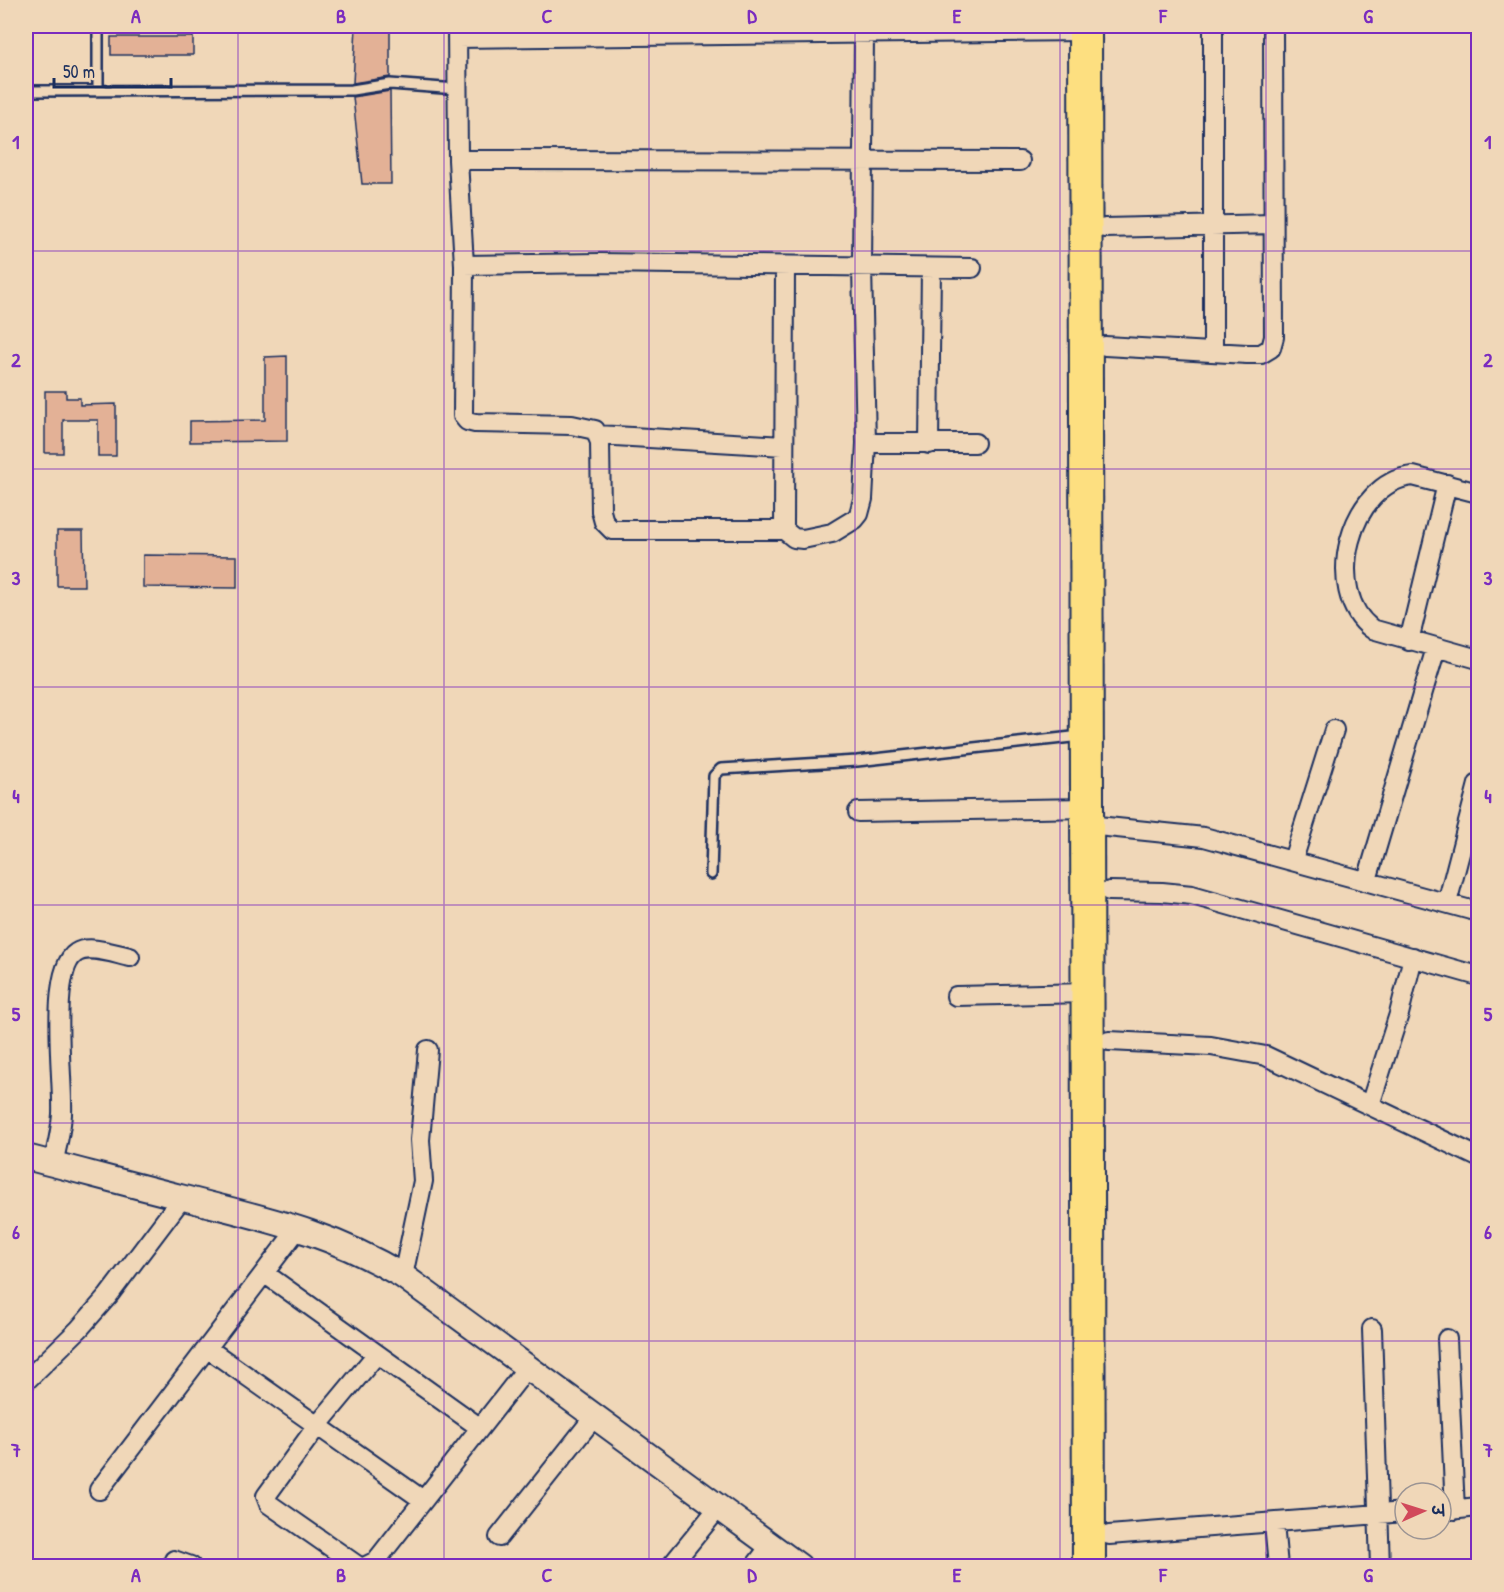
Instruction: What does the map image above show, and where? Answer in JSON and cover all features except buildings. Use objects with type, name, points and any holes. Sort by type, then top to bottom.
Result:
[{"type":"highway","points":[[1089,1566],[1088,993],[1095,820],[1105,346],[1105,228],[1092,27]]},
{"type":"highway","points":[[1092,27],[1086,736],[1095,820],[1109,891],[1110,1566]]},
{"type":"street","points":[[1213,26],[1214,352]]},
{"type":"street","points":[[1105,346],[1262,354],[1271,348],[1274,337],[1273,26]]},
{"type":"street","points":[[864,35],[862,268],[866,443],[860,514],[832,533],[814,538],[794,538],[784,530],[757,532],[612,530],[604,522],[601,511],[598,435],[595,430],[580,426],[467,421],[462,408],[464,265],[458,160],[457,32],[864,35],[1092,27]]},
{"type":"street","points":[[458,160],[1020,161]]},
{"type":"street","points":[[1105,228],[1273,224]]},
{"type":"street","points":[[464,265],[599,263],[972,268]]},
{"type":"street","points":[[784,530],[785,267]]},
{"type":"street","points":[[929,444],[931,268]]},
{"type":"street","points":[[598,435],[783,446]]},
{"type":"street","points":[[866,443],[975,443]]},
{"type":"street","points":[[1479,493],[1413,476],[1382,489],[1371,497],[1361,513],[1347,553],[1347,581],[1360,618],[1371,629],[1479,659]]},
{"type":"street","points":[[1409,641],[1447,484]]},
{"type":"street","points":[[1367,880],[1436,648]]},
{"type":"street","points":[[1293,860],[1334,730]]},
{"type":"street","points":[[1447,903],[1479,784]]},
{"type":"street","points":[[858,812],[1095,820],[1204,837],[1479,912]]},
{"type":"street","points":[[1109,891],[1192,895],[1479,975]]},
{"type":"street","points":[[53,1164],[62,1114],[59,1013],[68,962],[82,950],[130,957]]},
{"type":"street","points":[[1370,1105],[1396,1025],[1413,957]]},
{"type":"street","points":[[956,996],[1088,993]]},
{"type":"street","points":[[1109,1041],[1166,1042],[1249,1051],[1278,1059],[1479,1156]]},
{"type":"street","points":[[403,1276],[423,1181],[420,1140],[428,1050]]},
{"type":"street","points":[[26,1157],[299,1227],[331,1238],[403,1276],[799,1566]]},
{"type":"street","points":[[26,1381],[79,1329],[108,1296],[182,1198]]},
{"type":"street","points":[[99,1490],[299,1227]]},
{"type":"street","points":[[264,1273],[376,1356],[479,1427]]},
{"type":"street","points":[[1372,1329],[1380,1566]]},
{"type":"street","points":[[1447,1339],[1448,1481]]},
{"type":"street","points":[[207,1348],[423,1500]]},
{"type":"street","points":[[358,1566],[267,1501],[268,1491],[317,1426],[376,1356]]},
{"type":"street","points":[[366,1566],[376,1561],[527,1368]]},
{"type":"street","points":[[500,1537],[594,1417]]},
{"type":"street","points":[[671,1566],[719,1507]]},
{"type":"street","points":[[1453,1510],[1479,1507]]},
{"type":"street","points":[[1109,1535],[1274,1524],[1393,1512]]},
{"type":"street","points":[[1274,1524],[1278,1566]]},
{"type":"street","points":[[755,1566],[771,1545]]},
{"type":"lane","points":[[98,26],[98,91]]},
{"type":"lane","points":[[26,91],[352,90],[390,84],[457,89]]},
{"type":"lane","points":[[711,874],[714,776],[721,769],[857,761],[1086,736]]}]
